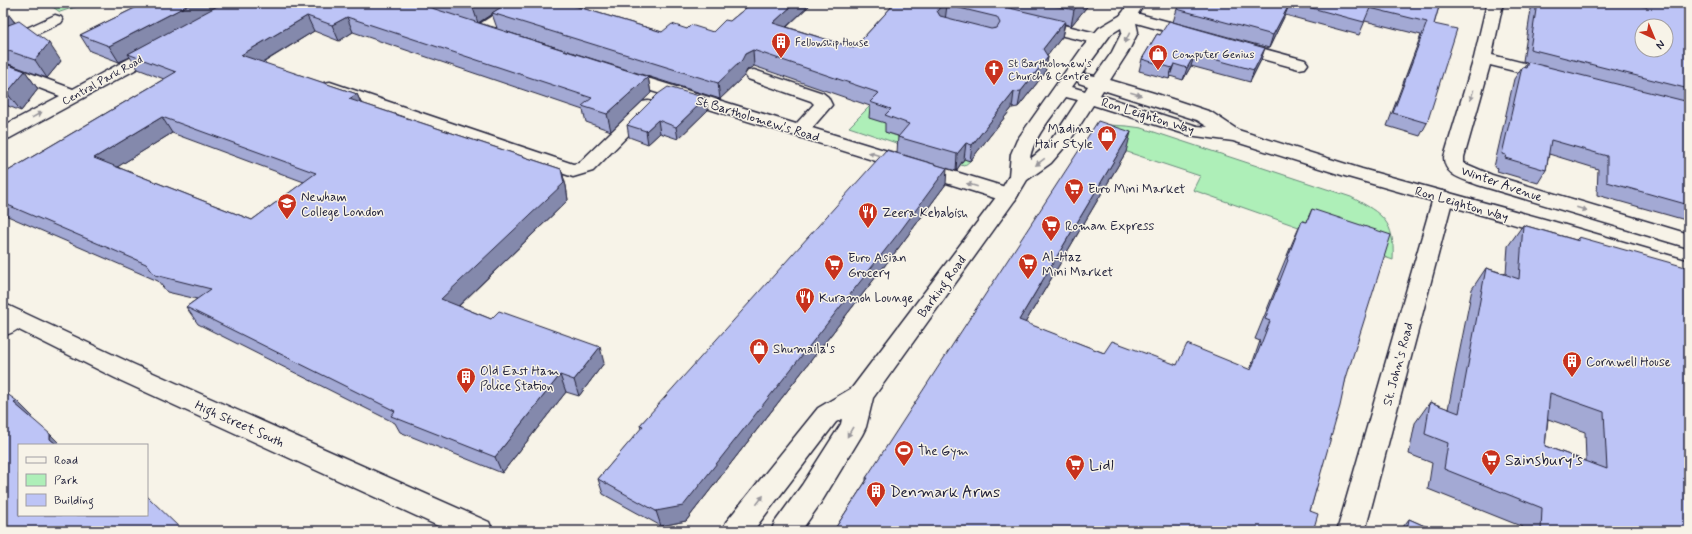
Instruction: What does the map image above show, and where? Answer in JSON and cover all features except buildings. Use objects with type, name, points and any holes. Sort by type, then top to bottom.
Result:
[{"type":"main road","points":[[504,37],[474,28],[523,3]]},
{"type":"main road","name":"Winter Avenue","points":[[1495,3],[1483,58],[1454,157],[1454,165],[1459,170],[1486,180],[1689,241]]},
{"type":"main road","points":[[1131,12],[1213,39],[1299,64]]},
{"type":"main road","name":"Barking Road","points":[[785,531],[812,493],[853,427],[861,395],[1008,195],[1019,176],[1021,154],[1027,140],[1098,39],[1105,31],[1131,12]]},
{"type":"main road","name":"Barking Road","points":[[1019,176],[1044,159],[1062,138],[1120,52],[1130,32],[1131,12]]},
{"type":"main road","points":[[3,45],[55,20]]},
{"type":"main road","points":[[1021,21],[1098,39]]},
{"type":"main road","name":"Central Park Road","points":[[3,134],[171,42]]},
{"type":"main road","points":[[1483,58],[1566,79]]},
{"type":"main road","points":[[3,68],[74,95]]},
{"type":"main road","name":"St Bartholomew's Road","points":[[608,71],[1008,195]]},
{"type":"main road","points":[[754,76],[817,97],[822,101],[823,105],[800,131]]},
{"type":"main road","points":[[317,82],[573,171],[586,168],[653,101],[667,90]]},
{"type":"main road","name":"Ron Leighton Way","points":[[1067,82],[1094,90],[1195,131],[1235,135],[1355,173],[1689,269]]},
{"type":"main road","name":"St. John's Road","points":[[1351,531],[1443,198]]},
{"type":"main road","name":"High Street South","points":[[7,319],[479,531]]},
{"type":"main road","name":"Barking Road","points":[[736,531],[827,415],[861,395]]},
{"type":"green space","points":[[47,3],[87,3],[60,12]]},
{"type":"green space","points":[[870,106],[890,125],[885,132],[970,161],[964,166],[849,127]]},
{"type":"green space","points":[[1109,125],[1142,128],[1351,197],[1379,214],[1385,220],[1392,236],[1393,260],[1193,190],[1200,176],[1094,141]]},
{"type":"place","name":"Fellowship House","points":[[781,59]]},
{"type":"place","name":"Computer Genius","points":[[1158,71]]},
{"type":"place","name":"St Bartholomew's Church & Centre","points":[[994,86]]},
{"type":"place","name":"Madina Hair Style","points":[[1107,152]]},
{"type":"place","name":"Euro Mini Market","points":[[1074,205]]},
{"type":"place","name":"Newham College London","points":[[287,220]]},
{"type":"place","name":"Zeera Kebabish","points":[[868,229]]},
{"type":"place","name":"Roman Express","points":[[1051,242]]},
{"type":"place","name":"Al-Haz Mini Market","points":[[1028,280]]},
{"type":"place","name":"Euro Asian Grocery","points":[[834,281]]},
{"type":"place","name":"Kuramoh Lounge","points":[[805,314]]},
{"type":"place","name":"Shumaila's","points":[[759,365]]},
{"type":"place","name":"Cornwell House","points":[[1572,378]]},
{"type":"place","name":"Old East Ham Police Station","points":[[466,394]]},
{"type":"place","name":"The Gym","points":[[904,467]]},
{"type":"place","name":"Sainsbury's","points":[[1491,476]]},
{"type":"place","name":"Lidl","points":[[1075,481]]},
{"type":"place","name":"Denmark Arms","points":[[876,508]]}]
